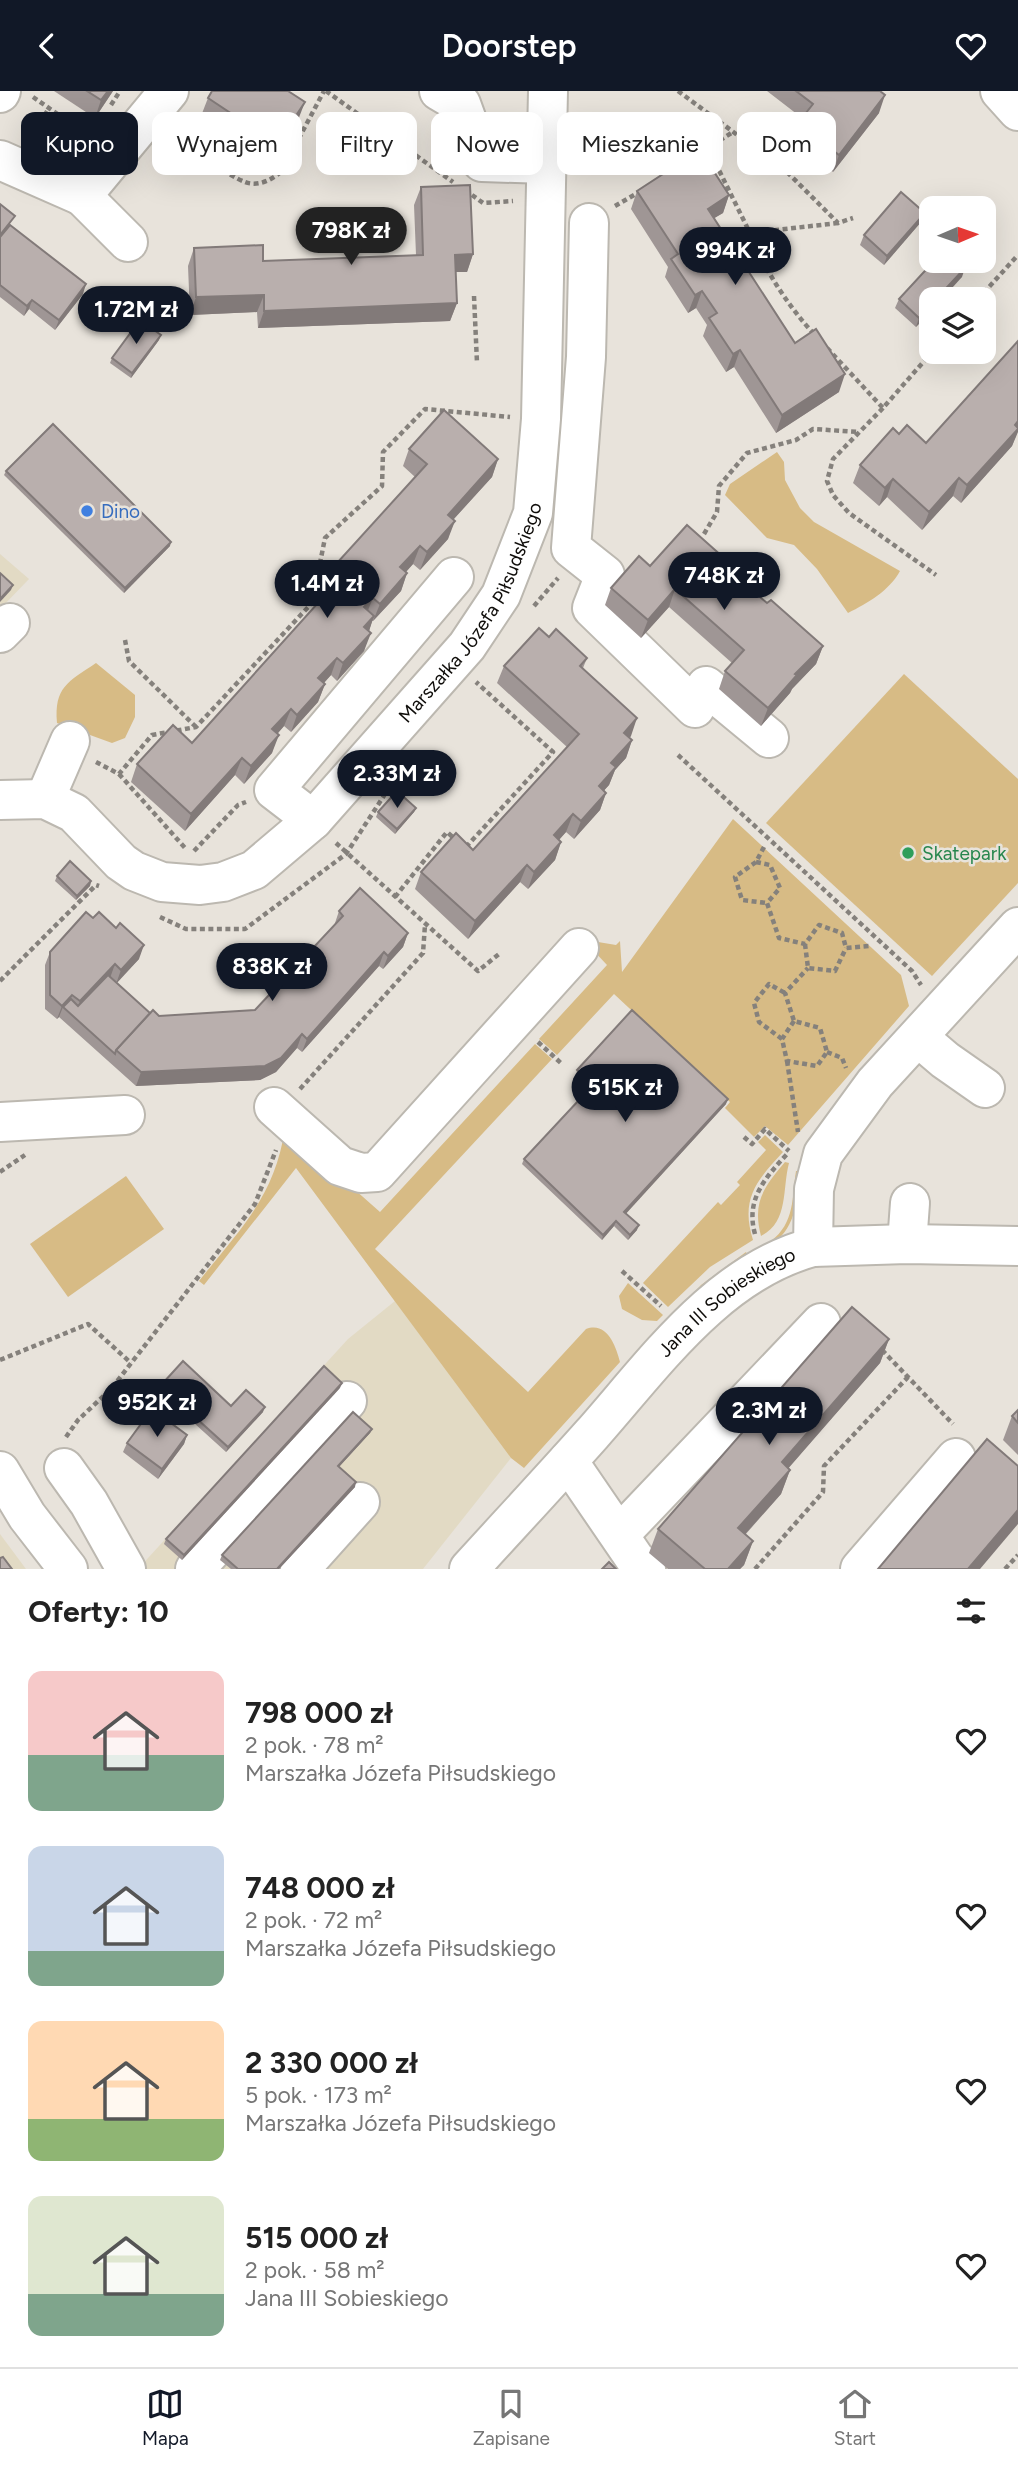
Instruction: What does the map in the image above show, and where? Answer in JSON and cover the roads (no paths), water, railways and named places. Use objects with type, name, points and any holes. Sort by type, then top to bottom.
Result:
[{"type":"street","points":[[439,91],[461,104],[482,162],[546,182]]},
{"type":"street","name":"Marszałka Józefa Piłsudskiego","points":[[0,800],[45,799],[74,813],[121,862],[134,871],[162,882],[200,885],[223,881],[254,870],[313,820],[467,646],[501,595],[533,513],[541,419],[548,91]]},
{"type":"street","points":[[1000,91],[1018,111]]},
{"type":"street","points":[[82,196],[159,104]]},
{"type":"street","points":[[0,160],[82,196],[128,242]]},
{"type":"street","points":[[589,223],[586,357],[571,548],[605,575],[592,608],[695,708],[706,686],[769,738]]},
{"type":"street","points":[[313,820],[274,790],[454,577]]},
{"type":"street","points":[[45,799],[68,745]]},
{"type":"street","name":"Jana III Sobieskiego","points":[[469,1569],[657,1360],[762,1251],[789,1254],[813,1247],[814,1189],[823,1154],[875,1083],[1018,927]]},
{"type":"street","points":[[277,1106],[340,1166],[361,1173],[377,1172],[579,948]]},
{"type":"street","points":[[918,1037],[985,1089]]},
{"type":"street","points":[[0,1122],[125,1115]]},
{"type":"street","points":[[907,1244],[910,1203]]},
{"type":"street","points":[[813,1247],[907,1244],[1018,1246]]},
{"type":"street","points":[[621,1534],[821,1323]]},
{"type":"street","points":[[195,1569],[347,1401]]},
{"type":"street","points":[[860,1569],[955,1442]]},
{"type":"street","points":[[568,1461],[621,1534],[635,1559],[646,1569]]},
{"type":"street","points":[[64,1468],[97,1514],[127,1569]]},
{"type":"street","points":[[0,1472],[27,1516],[68,1569]]},
{"type":"street","points":[[300,1569],[360,1502]]},
{"type":"place","name":"Dino","points":[[87,511]]},
{"type":"place","name":"Skatepark","points":[[908,853]]}]
